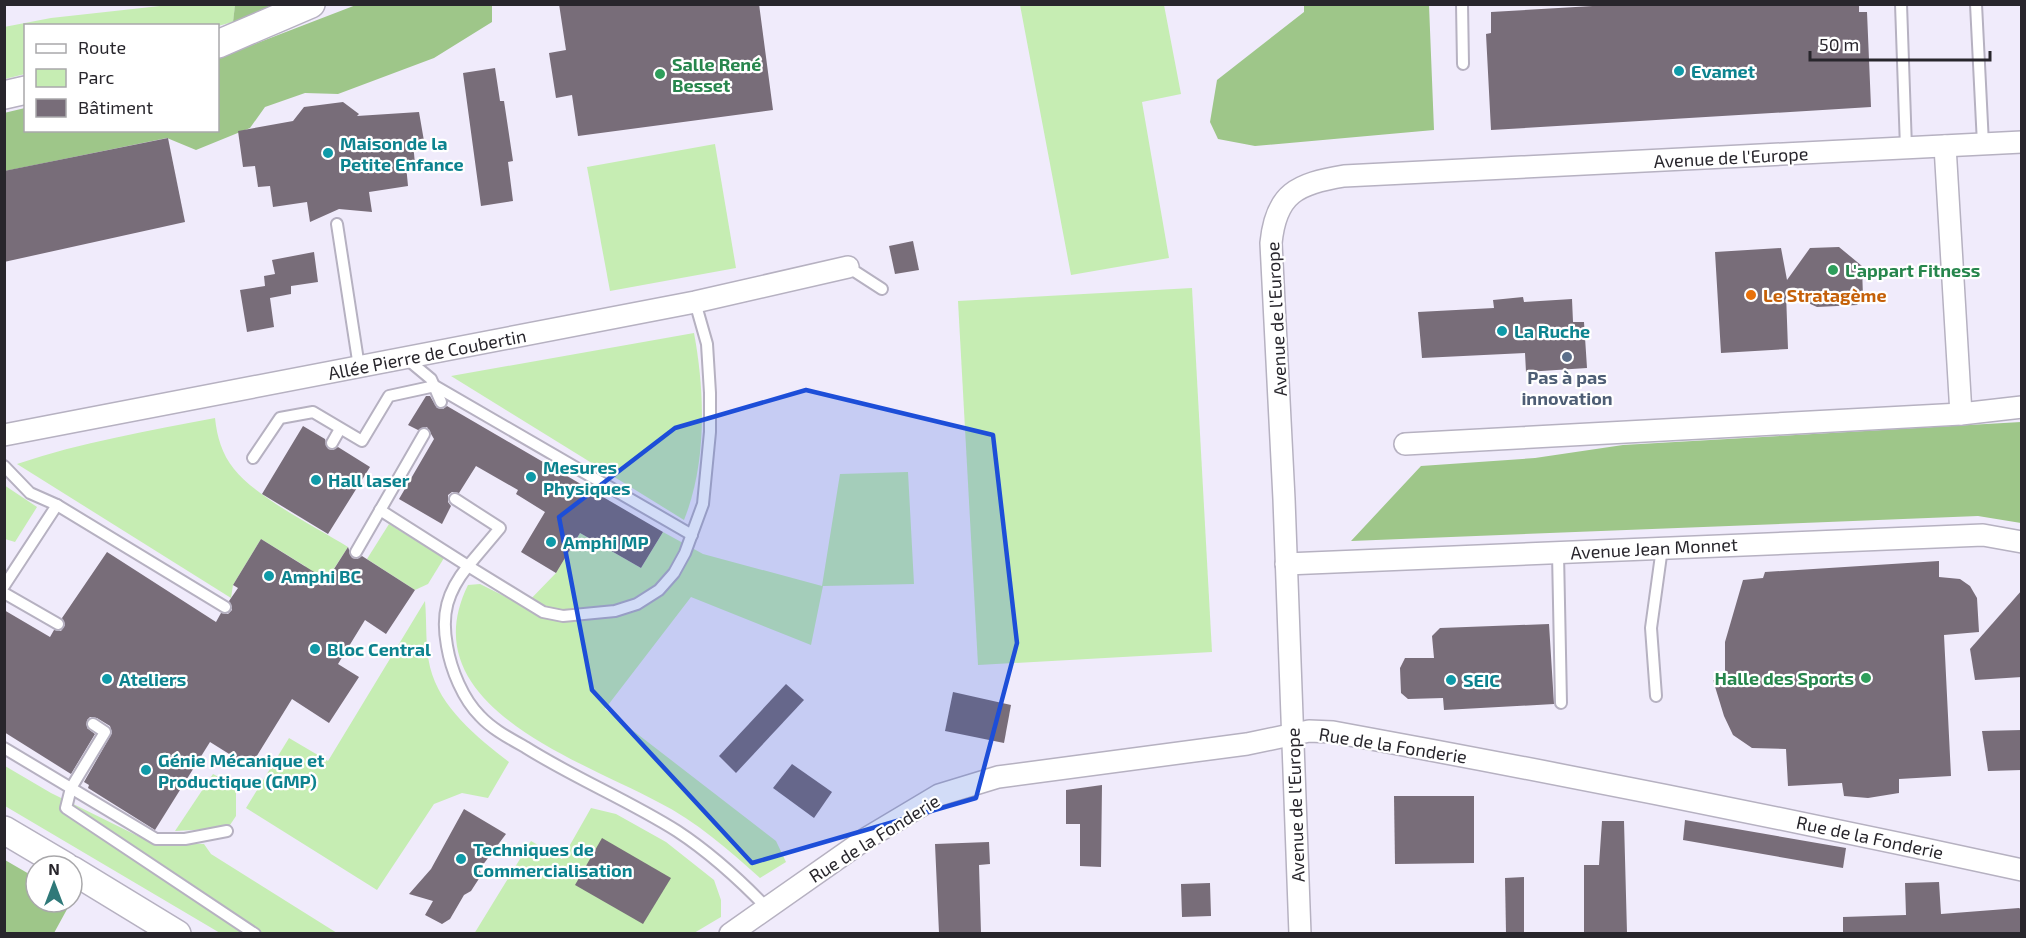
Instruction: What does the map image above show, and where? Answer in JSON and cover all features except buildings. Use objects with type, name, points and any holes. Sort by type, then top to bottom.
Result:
[{"type":"street","points":[[219,44],[311,4]]},
{"type":"street","points":[[4,95],[24,90]]},
{"type":"street","name":"Avenue de l'Europe","points":[[1300,933],[1271,243],[1273,222],[1278,207],[1287,195],[1320,180],[1344,176],[2022,142]]},
{"type":"street","points":[[1945,146],[1961,414]]},
{"type":"street","name":"Allée Pierre de Coubertin","points":[[4,435],[695,302],[848,267]]},
{"type":"street","points":[[1405,444],[1961,414],[2022,407]]},
{"type":"street","name":"Avenue Jean Monnet","points":[[1286,564],[1983,535],[2022,542]]},
{"type":"street","name":"Rue de la Fonderie","points":[[730,933],[867,838],[939,795],[959,788],[998,777],[1247,744],[1309,731],[1333,732],[1781,817],[2022,870]]},
{"type":"street","points":[[4,830],[45,854]]},
{"type":"street","points":[[84,877],[177,933]]},
{"type":"lane","points":[[1462,4],[1463,63]]},
{"type":"lane","points":[[1900,4],[1906,148]]},
{"type":"lane","points":[[1976,4],[1983,144]]},
{"type":"lane","points":[[337,224],[359,367]]},
{"type":"lane","points":[[848,267],[882,289]]},
{"type":"lane","points":[[380,510],[543,612],[562,616],[583,616],[615,611],[637,604],[659,590],[674,573],[692,535],[703,504],[710,432],[707,344],[695,302]]},
{"type":"lane","points":[[406,358],[431,379],[441,402]]},
{"type":"lane","points":[[253,458],[280,418],[313,412],[362,441],[389,396],[435,386],[692,535]]},
{"type":"lane","points":[[332,443],[340,429]]},
{"type":"lane","points":[[356,552],[423,434]]},
{"type":"lane","points":[[4,466],[30,493],[57,505],[225,607]]},
{"type":"lane","points":[[455,499],[500,528],[454,584],[446,604],[444,629],[449,659],[462,690],[479,715],[500,732],[558,768],[630,803],[679,832],[740,880],[767,908]]},
{"type":"lane","points":[[4,586],[57,505]]},
{"type":"lane","points":[[1656,696],[1651,628],[1662,548]]},
{"type":"lane","points":[[1558,553],[1561,703]]},
{"type":"lane","points":[[4,593],[58,624]]},
{"type":"lane","points":[[93,724],[105,732],[71,788],[66,808],[255,933]]},
{"type":"lane","points":[[4,748],[156,839],[185,839],[226,831]]},
{"type":"highlighted area","points":[[806,390],[993,435],[1017,643],[976,798],[752,863],[592,690],[559,517],[675,428]]},
{"type":"green space","points":[[169,5],[235,5],[233,22],[219,26],[24,24],[24,74],[5,79],[4,27],[51,18]]},
{"type":"green space","points":[[235,5],[282,5],[233,22]]},
{"type":"green space","points":[[356,5],[492,5],[492,22],[434,58],[338,94],[305,93],[265,107],[250,128],[196,150],[167,138],[5,171],[4,113],[24,108],[24,132],[219,132],[219,58]]},
{"type":"green space","points":[[1020,5],[1164,5],[1181,94],[1142,102],[1169,258],[1071,275]]},
{"type":"green space","points":[[1304,5],[1429,5],[1434,130],[1255,146],[1218,139],[1210,122],[1217,80],[1304,12]]},
{"type":"green space","points":[[715,144],[736,268],[610,291],[587,167]]},
{"type":"green space","points":[[1192,288],[1212,652],[978,665],[958,301]]},
{"type":"green space","points":[[694,333],[700,379],[702,427],[697,475],[684,520],[451,376]]},
{"type":"green space","points":[[215,418],[223,451],[244,480],[272,501],[348,547],[313,601],[305,566],[261,539],[233,585],[231,598],[17,464],[91,443]]},
{"type":"green space","points":[[2021,422],[2021,523],[1978,516],[1351,541],[1421,466],[1535,458],[1623,445]]},
{"type":"green space","points":[[908,472],[914,584],[823,586],[811,645],[691,597],[605,709],[776,841],[786,862],[760,878],[686,818],[548,747],[512,723],[482,695],[462,664],[456,627],[468,585],[480,584],[524,606],[556,573],[580,533],[641,568],[663,532],[703,554],[822,586],[840,474]]},
{"type":"green space","points":[[4,485],[37,507],[15,542],[5,539]]},
{"type":"green space","points":[[389,524],[444,558],[428,584],[415,590],[367,559]]},
{"type":"green space","points":[[425,601],[428,659],[442,696],[473,732],[509,762],[488,798],[462,793],[434,804],[377,890],[246,808],[289,738],[328,761]]},
{"type":"green space","points":[[5,766],[51,793],[150,842],[204,844],[211,854],[337,933],[220,933],[5,806]]},
{"type":"green space","points":[[213,774],[236,786],[236,816],[228,828],[175,831]]},
{"type":"green space","points":[[591,808],[616,814],[666,842],[714,880],[721,900],[721,917],[694,933],[474,934],[531,841],[562,859]]},
{"type":"green space","points":[[5,860],[24,871],[24,914],[64,914],[54,933],[5,933]]},
{"type":"place","name":"Evamet","points":[[1679,71]]},
{"type":"place","name":"Salle René Besset","points":[[660,74]]},
{"type":"place","name":"Maison de la Petite Enfance","points":[[328,153]]},
{"type":"place","name":"L'appart Fitness","points":[[1833,270]]},
{"type":"place","name":"Le Stratagème","points":[[1751,295]]},
{"type":"place","name":"La Ruche","points":[[1502,331]]},
{"type":"place","name":"Pas à pas innovation","points":[[1567,357]]},
{"type":"place","name":"Mesures Physiques","points":[[531,477]]},
{"type":"place","name":"Hall laser","points":[[316,480]]},
{"type":"place","name":"Amphi MP","points":[[551,542]]},
{"type":"place","name":"Amphi BC","points":[[269,576]]},
{"type":"place","name":"Bloc Central","points":[[315,649]]},
{"type":"place","name":"Halle des Sports","points":[[1866,678]]},
{"type":"place","name":"Ateliers","points":[[107,679]]},
{"type":"place","name":"SEIC","points":[[1451,680]]},
{"type":"place","name":"Génie Mécanique et Productique (GMP)","points":[[146,770]]},
{"type":"place","name":"Techniques de Commercialisation","points":[[461,859]]}]
